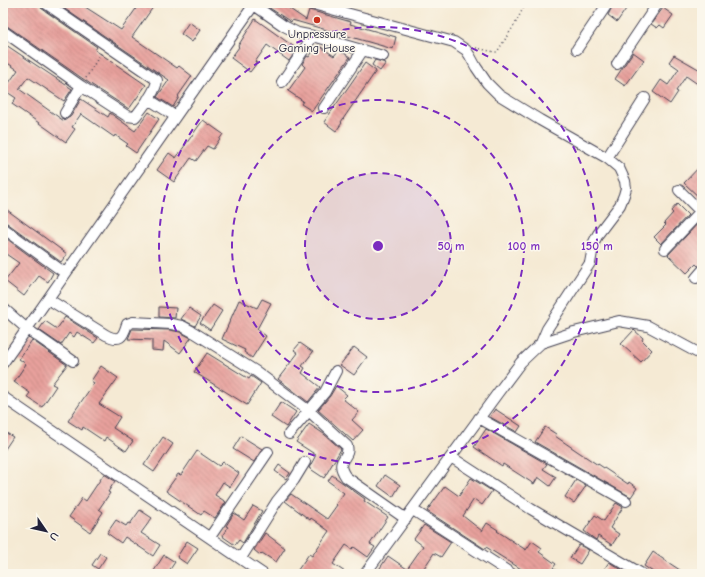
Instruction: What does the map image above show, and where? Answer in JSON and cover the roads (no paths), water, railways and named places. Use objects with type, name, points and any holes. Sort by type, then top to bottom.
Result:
[{"type":"street","points":[[3,31],[81,86],[127,116],[132,118],[135,117],[148,98],[156,83],[156,80],[45,3]]},
{"type":"street","points":[[309,3],[454,42],[466,50],[476,67],[499,95],[607,158],[619,168],[626,188],[620,205],[598,234],[594,242],[590,263],[546,329],[541,343]]},
{"type":"street","points":[[578,49],[608,3]]},
{"type":"street","points":[[617,64],[658,3]]},
{"type":"street","points":[[3,363],[254,4],[293,31],[383,56]]},
{"type":"street","points":[[282,82],[313,36]]},
{"type":"street","points":[[324,108],[363,50]]},
{"type":"street","points":[[65,113],[81,86]]},
{"type":"street","points":[[148,98],[175,116]]},
{"type":"street","points":[[607,158],[645,98]]},
{"type":"street","points":[[665,249],[701,212],[679,190]]},
{"type":"street","points":[[3,228],[66,273]]},
{"type":"street","points":[[48,299],[113,338],[120,338],[123,336],[127,324],[133,322],[182,326],[257,372],[309,411],[347,446],[348,450],[343,459],[341,468],[346,477],[512,574]]},
{"type":"street","points":[[3,308],[27,329],[73,361]]},
{"type":"street","points":[[365,574],[410,515],[521,362],[541,343],[574,332],[619,321],[648,326],[702,355]]},
{"type":"street","points":[[289,434],[325,392],[336,371]]},
{"type":"street","points":[[3,397],[263,574]]},
{"type":"street","points":[[479,418],[626,501]]},
{"type":"street","points":[[210,537],[268,452]]},
{"type":"street","points":[[451,457],[531,509],[642,574]]},
{"type":"street","points":[[241,558],[276,501],[294,480],[305,462]]},
{"type":"place","name":"Unpressure Gaming House","points":[[317,20]]}]
